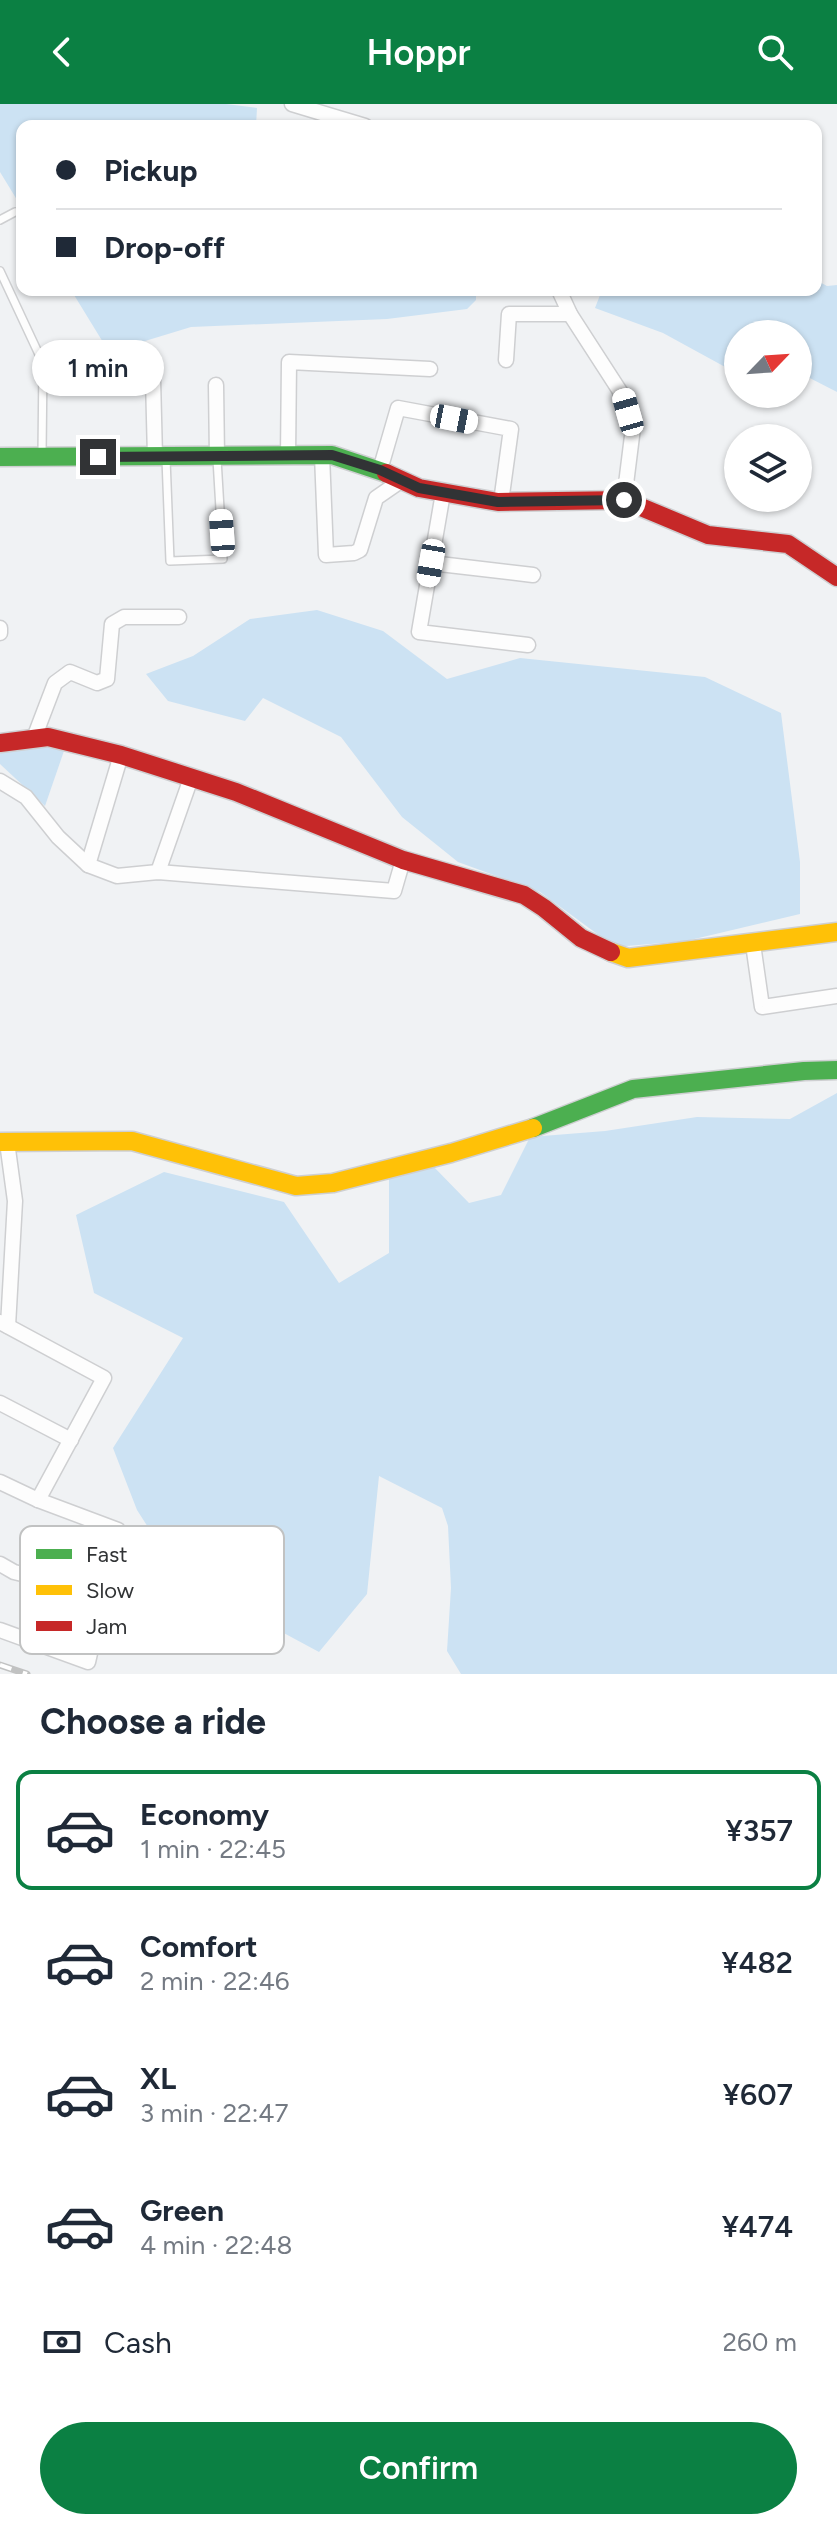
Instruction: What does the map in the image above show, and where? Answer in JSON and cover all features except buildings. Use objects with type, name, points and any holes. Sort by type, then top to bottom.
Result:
[{"type":"street","points":[[292,104],[345,120]]},
{"type":"street","points":[[562,296],[623,396],[630,417],[633,428],[624,500]]},
{"type":"street","points":[[506,360],[509,314],[570,314]]},
{"type":"street","points":[[288,456],[289,362],[430,369]]},
{"type":"street","points":[[153,379],[161,457]]},
{"type":"street","points":[[216,385],[217,457]]},
{"type":"street","points":[[380,470],[398,408],[511,429],[501,502]]},
{"type":"street","points":[[322,455],[326,555],[360,550],[376,498],[402,480]]},
{"type":"street","points":[[0,457],[332,455],[380,470],[419,488],[501,502],[624,500],[708,535],[788,544],[837,577]]},
{"type":"street","points":[[443,493],[419,632],[528,645]]},
{"type":"street","points":[[431,563],[533,575]]},
{"type":"street","points":[[34,738],[55,683],[70,672],[97,683],[107,679],[112,624],[124,617],[179,617]]},
{"type":"street","points":[[0,743],[48,737],[121,755],[236,792],[403,860],[524,895],[540,902],[587,941],[628,958],[837,932]]},
{"type":"street","points":[[88,865],[121,755]]},
{"type":"street","points":[[158,872],[191,778]]},
{"type":"street","points":[[0,781],[26,797],[58,837],[88,865],[117,876],[158,872],[394,891],[403,860]]},
{"type":"street","points":[[753,944],[762,1007],[837,996]]},
{"type":"street","points":[[38,1500],[104,1378],[4,1324],[15,1201],[4,1142],[132,1141],[296,1186],[333,1183],[525,1131],[633,1089],[837,1070]]},
{"type":"street","points":[[0,1403],[71,1440]]},
{"type":"street","points":[[0,1482],[107,1526]]},
{"type":"street","points":[[0,1564],[20,1573]]},
{"type":"street","points":[[0,1630],[20,1637]]},
{"type":"street","points":[[66,1654],[88,1662],[90,1654]]},
{"type":"lane","points":[[0,220],[15,212]]},
{"type":"lane","points":[[0,271],[43,363],[42,457]]},
{"type":"lane","points":[[161,457],[170,561],[223,559],[217,457]]},
{"type":"shaded area","points":[[0,104],[226,104],[257,108],[256,120],[16,120],[16,198],[0,172]]},
{"type":"shaded area","points":[[822,283],[837,285],[837,392],[812,379],[812,320],[724,320],[724,366],[663,333],[595,308],[600,296],[822,296]]},
{"type":"shaded area","points":[[75,296],[476,296],[467,309],[387,319],[191,327],[109,352]]},
{"type":"shaded area","points":[[317,610],[383,631],[447,679],[520,658],[705,677],[781,713],[800,862],[800,914],[686,941],[615,947],[540,892],[458,862],[402,817],[341,737],[263,698],[245,721],[168,701],[146,674],[193,656],[250,619]]},
{"type":"shaded area","points":[[29,744],[65,748],[45,806],[0,764],[0,750]]},
{"type":"shaded area","points":[[837,1093],[837,1674],[461,1674],[447,1651],[451,1588],[448,1526],[442,1508],[379,1476],[367,1594],[319,1652],[284,1633],[284,1526],[147,1526],[137,1510],[113,1448],[183,1338],[94,1293],[76,1215],[164,1172],[284,1202],[339,1283],[389,1253],[389,1179],[432,1165],[469,1203],[501,1195],[530,1137],[605,1131],[697,1117],[790,1119]]},
{"type":"railway","points":[[0,1665],[27,1674]]},
{"type":"traffic: fast","points":[[0,457],[332,455],[386,473]]},
{"type":"traffic: fast","points":[[533,1128],[633,1089],[837,1070]]},
{"type":"traffic: slow","points":[[611,952],[628,958],[837,932]]},
{"type":"traffic: slow","points":[[0,1142],[132,1141],[296,1186],[333,1183],[533,1128]]},
{"type":"traffic: jam","points":[[386,473],[419,488],[498,502],[624,500],[708,535],[788,544],[837,577]]},
{"type":"traffic: jam","points":[[0,743],[48,737],[121,755],[236,792],[403,860],[524,895],[581,938],[611,952]]},
{"type":"route","points":[[98,457],[332,455],[380,470],[419,488],[498,502],[624,500]]}]
